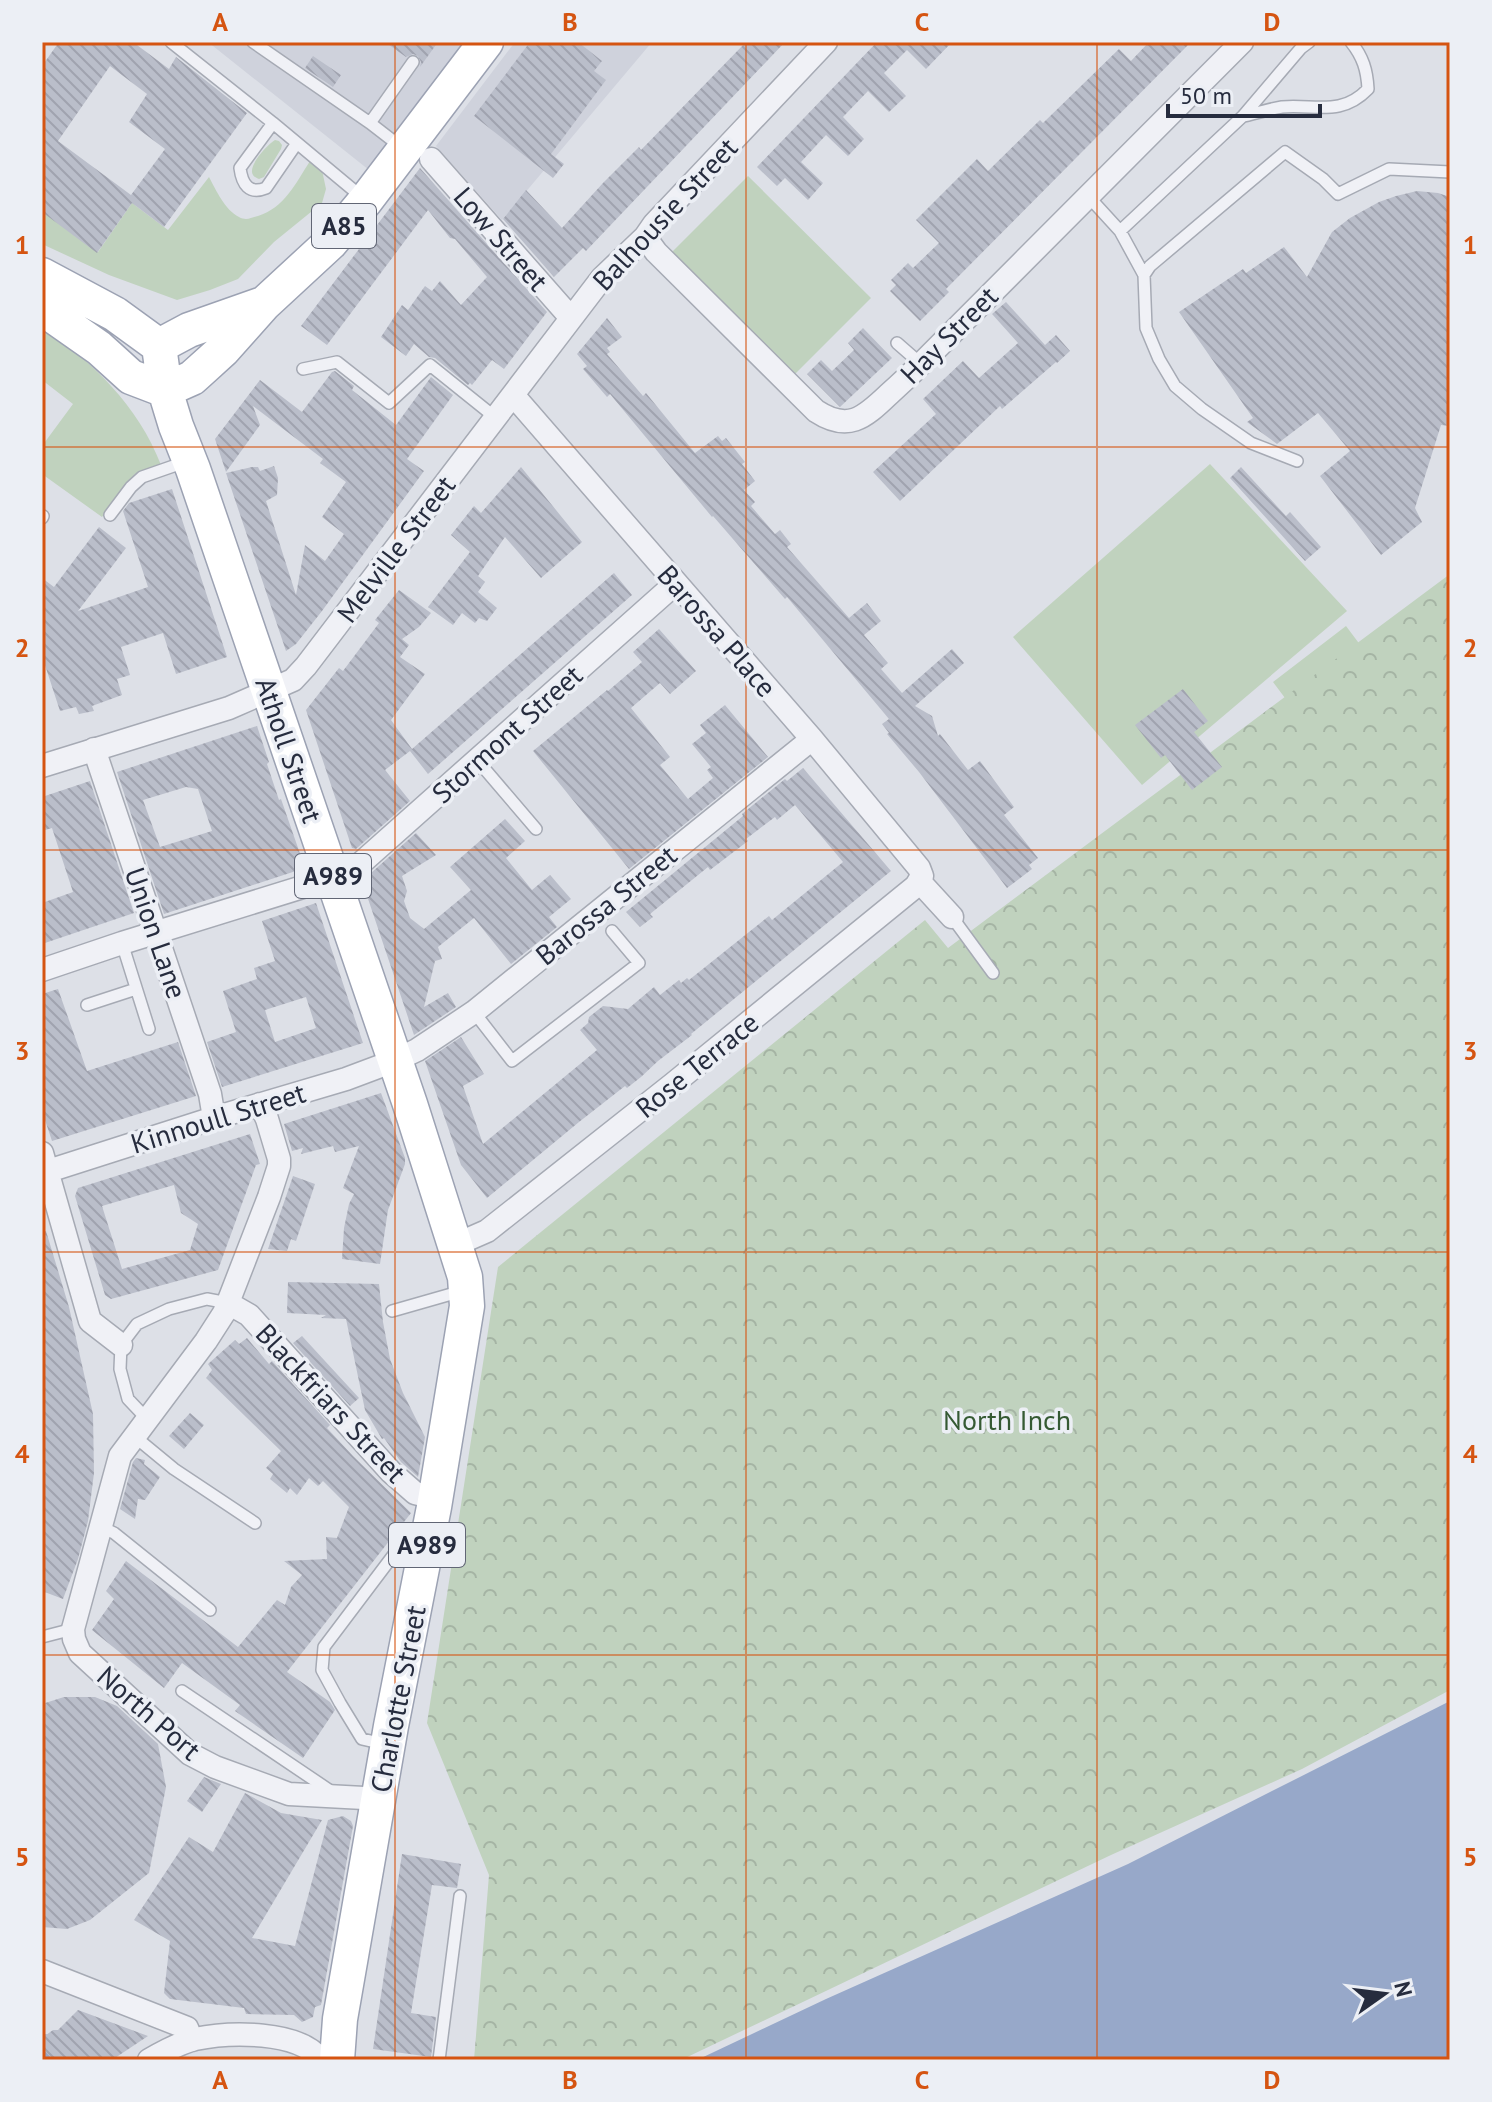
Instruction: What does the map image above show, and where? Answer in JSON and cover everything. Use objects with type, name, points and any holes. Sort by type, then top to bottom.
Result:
[{"type":"main road","name":"A85","points":[[165,390],[192,378],[223,350],[264,304],[330,243],[366,200],[416,149],[486,42]]},
{"type":"main road","points":[[42,275],[115,314],[159,346]]},
{"type":"main road","name":"A85","points":[[159,346],[189,330],[264,304]]},
{"type":"main road","points":[[42,308],[99,348],[131,377],[165,390]]},
{"type":"main road","name":"Atholl Street","points":[[159,346],[165,390],[176,426],[334,878],[455,1245]]},
{"type":"main road","name":"Charlotte Street","points":[[337,2060],[340,2019],[423,1523],[467,1306],[467,1290],[455,1245]]},
{"type":"street","name":"Balhousie Street","points":[[513,395],[602,278],[645,237],[826,42]]},
{"type":"street","name":"Hay Street","points":[[645,237],[656,252],[824,417],[842,422],[855,420],[869,413],[921,364],[1242,42]]},
{"type":"street","name":"Low Street","points":[[416,149],[571,318]]},
{"type":"street","name":"Melville Street","points":[[45,758],[94,749],[229,708],[293,680],[513,395]]},
{"type":"street","name":"Barossa Place","points":[[513,395],[812,739],[952,917]]},
{"type":"street","name":"Stormont Street","points":[[42,970],[351,872],[676,583]]},
{"type":"street","name":"Barossa Street","points":[[394,1061],[417,1050],[474,1012],[812,739]]},
{"type":"street","name":"Union Lane","points":[[94,749],[210,1094],[214,1118]]},
{"type":"street","name":"Rose Terrace","points":[[455,1245],[487,1231],[673,1084],[919,875]]},
{"type":"street","name":"Kinnoull Street","points":[[44,1165],[346,1079],[394,1061]]},
{"type":"street","points":[[73,1629],[120,1456],[224,1313],[279,1166],[274,1141],[260,1104]]},
{"type":"street","points":[[44,1165],[90,1321],[121,1345]]},
{"type":"street","name":"Blackfriars Street","points":[[228,1303],[249,1315],[391,1472],[415,1493],[423,1523]]},
{"type":"street","name":"North Port","points":[[73,1629],[80,1653],[190,1754],[215,1767],[289,1794],[379,1800]]},
{"type":"street","points":[[42,1971],[187,2028],[192,2040]]},
{"type":"street","points":[[149,2060],[192,2040],[235,2033],[295,2041],[321,2060]]},
{"type":"lane","points":[[171,42],[366,200]]},
{"type":"lane","points":[[253,42],[370,123],[416,149]]},
{"type":"lane","points":[[1120,231],[1243,116],[1309,42]]},
{"type":"lane","points":[[1243,116],[1283,107],[1341,106],[1359,99],[1368,89],[1367,74],[1362,55],[1351,42]]},
{"type":"lane","points":[[370,123],[413,62]]},
{"type":"lane","points":[[273,123],[240,168],[245,186],[259,191],[266,188],[297,143]]},
{"type":"lane","points":[[1144,275],[1150,266],[1285,152],[1323,179],[1338,194],[1389,169],[1450,172]]},
{"type":"lane","points":[[1088,196],[1120,231],[1144,275],[1146,328],[1175,386],[1251,443],[1297,461]]},
{"type":"lane","points":[[897,343],[921,364]]},
{"type":"lane","points":[[303,369],[337,362],[389,403],[430,365],[496,418]]},
{"type":"lane","points":[[110,515],[142,477],[190,460]]},
{"type":"lane","points":[[477,760],[536,829]]},
{"type":"lane","points":[[952,917],[993,973]]},
{"type":"lane","points":[[474,1012],[512,1061],[639,963],[612,931]]},
{"type":"lane","points":[[122,943],[149,1029]]},
{"type":"lane","points":[[87,1005],[136,989]]},
{"type":"lane","points":[[392,1311],[467,1290]]},
{"type":"lane","points":[[228,1303],[207,1299],[169,1309],[137,1324],[121,1345],[120,1369],[140,1427],[174,1469],[255,1523]]},
{"type":"lane","points":[[388,1745],[362,1739],[322,1670],[324,1647],[378,1574],[423,1523]]},
{"type":"lane","points":[[101,1527],[114,1533],[210,1610]]},
{"type":"lane","points":[[42,1637],[73,1629]]},
{"type":"lane","points":[[182,1691],[339,1797]]},
{"type":"lane","points":[[439,2060],[460,1896]]},
{"type":"shaded area","points":[[208,42],[464,42],[369,170]]},
{"type":"shaded area","points":[[515,42],[652,42],[502,220],[436,146]]},
{"type":"green space","points":[[275,140],[282,145],[281,149],[264,177],[259,179],[252,171],[255,161]]},
{"type":"green space","points":[[310,161],[322,170],[326,189],[322,203],[274,242],[238,279],[210,290],[177,300],[109,275],[42,244],[42,211],[98,252],[132,203],[168,230],[209,177],[229,210],[242,218],[253,218],[282,201]]},
{"type":"green space","points":[[748,176],[871,298],[793,376],[671,253]]},
{"type":"green space","points":[[42,326],[96,370],[127,404],[161,465],[135,474],[102,517],[42,474],[42,446],[73,404],[42,380]]},
{"type":"green space","points":[[1210,464],[1347,611],[1142,785],[1013,637]]},
{"type":"green space","name":"North Inch","points":[[1450,574],[1450,1690],[1302,1769],[1111,1855],[681,2060],[474,2060],[489,1875],[427,1723],[498,1267],[925,920],[948,948]]},
{"type":"green space","points":[[1346,626],[1370,658],[1297,714],[1273,682]]},
{"type":"water","points":[[1450,1701],[1450,2060],[697,2060],[1128,1864]]},
{"type":"building","points":[[59,42],[133,42],[169,69],[176,57],[247,113],[164,227],[132,203],[97,253],[42,212],[42,66]],"holes":[[[110,66],[147,94],[129,122],[165,149],[131,195],[58,141]]]},
{"type":"building","points":[[385,42],[438,42],[420,67],[418,56],[413,54],[406,57]]},
{"type":"building","points":[[530,42],[578,42],[602,61],[594,71],[606,80],[551,154],[564,164],[553,178],[474,116]]},
{"type":"building","points":[[746,42],[785,42],[586,251],[583,248],[554,277],[503,219],[526,190],[562,228],[603,183],[639,147],[641,150]]},
{"type":"building","points":[[877,42],[952,42],[926,69],[907,50],[884,73],[906,96],[889,112],[868,91],[843,117],[864,139],[848,156],[826,135],[801,162],[823,183],[808,200],[785,178],[777,186],[757,167]]},
{"type":"building","points":[[1149,42],[1191,42],[946,289],[949,292],[920,321],[890,291],[896,285],[891,280],[908,263],[913,268],[939,243],[916,220],[977,159],[988,171],[1119,49],[1131,61]]},
{"type":"building","points":[[313,56],[341,75],[333,87],[305,68]]},
{"type":"building","points":[[420,168],[547,312],[504,369],[492,360],[472,385],[414,344],[406,356],[381,337],[402,305],[408,310],[425,286],[432,291],[440,281],[461,305],[487,277],[428,210],[327,345],[301,326]]},
{"type":"building","points":[[1417,191],[1450,197],[1450,426],[1441,425],[1415,508],[1422,522],[1381,555],[1320,476],[1350,451],[1318,413],[1277,444],[1247,422],[1253,418],[1179,312],[1243,269],[1246,273],[1284,247],[1307,277],[1332,232],[1379,202]]},
{"type":"building","points":[[1006,302],[1045,345],[1056,335],[1070,351],[1002,409],[1000,406],[900,501],[873,472],[936,414],[923,399],[963,361],[979,378],[1018,343],[992,314]]},
{"type":"building","points":[[607,318],[622,337],[607,348],[610,352],[607,354],[643,396],[646,393],[695,453],[718,436],[722,441],[726,438],[755,481],[744,490],[755,502],[751,506],[775,534],[780,530],[791,544],[787,547],[849,618],[867,603],[881,621],[864,635],[888,663],[881,669],[902,693],[952,649],[964,663],[915,706],[932,716],[938,736],[940,734],[968,770],[980,761],[1014,807],[1004,815],[1038,858],[1029,865],[1032,869],[1007,888],[887,734],[882,724],[889,719],[787,597],[785,599],[712,517],[610,394],[607,397],[583,369],[587,366],[577,354]]},
{"type":"building","points":[[863,328],[892,358],[840,407],[807,374],[821,360],[832,371],[854,350],[848,343]]},
{"type":"building","points":[[335,371],[354,386],[352,390],[396,425],[431,377],[453,395],[407,459],[424,471],[322,611],[296,644],[286,651],[226,473],[252,467],[258,467],[260,471],[274,466],[278,478],[277,495],[266,501],[296,595],[305,545],[325,561],[344,534],[322,517],[346,482],[320,463],[323,459],[253,406],[260,425],[226,472],[215,439],[260,380],[302,412]]},
{"type":"building","points":[[521,467],[582,542],[541,578],[505,537],[478,576],[485,582],[478,592],[497,608],[487,621],[479,618],[475,623],[462,613],[453,625],[428,607],[470,552],[451,535],[474,506],[481,513]]},
{"type":"building","points":[[1241,467],[1286,516],[1290,512],[1321,547],[1305,561],[1230,478]]},
{"type":"building","points":[[172,489],[227,657],[176,674],[163,633],[121,647],[130,675],[117,679],[122,695],[92,706],[94,711],[79,714],[76,707],[60,711],[42,656],[42,578],[54,587],[99,527],[126,548],[78,611],[148,587],[123,511],[129,503]]},
{"type":"building","points":[[614,573],[632,595],[428,774],[410,751],[385,770],[410,801],[356,849],[352,848],[306,710],[339,668],[343,671],[379,623],[375,620],[399,590],[431,613],[419,627],[402,639],[409,645],[400,657],[425,674],[391,720],[412,749]]},
{"type":"building","points":[[659,629],[696,671],[670,694],[660,683],[631,708],[670,757],[660,765],[688,799],[713,778],[707,770],[711,767],[692,744],[706,733],[700,725],[725,705],[768,757],[629,869],[533,751],[642,662],[633,652]]},
{"type":"building","points":[[1183,689],[1208,721],[1194,732],[1222,767],[1192,790],[1165,755],[1161,758],[1135,725]]},
{"type":"building","points":[[257,726],[279,800],[305,868],[164,914],[117,772]],"holes":[[[186,787],[198,789],[212,831],[160,847],[143,800]]]},
{"type":"building","points":[[803,768],[891,871],[641,1077],[579,1122],[487,1198],[461,1165],[425,1061],[461,1037],[484,1074],[463,1086],[483,1144],[597,1050],[580,1030],[588,1023],[589,1017],[603,1006],[628,1009],[654,987],[660,995],[679,980],[681,983],[687,978],[689,980],[769,916],[772,920],[843,862],[795,805],[746,839],[748,841],[710,870],[708,867],[650,914],[653,917],[640,927],[626,912],[785,779],[787,781]]},
{"type":"building","points":[[90,781],[134,913],[42,944],[42,903],[73,892],[52,828],[42,831],[42,797]]},
{"type":"building","points":[[505,819],[525,841],[506,858],[532,890],[550,875],[571,899],[549,917],[557,927],[511,964],[474,918],[438,947],[442,959],[435,961],[424,1007],[448,993],[456,1007],[414,1035],[362,881],[416,833],[436,855],[402,876],[407,891],[404,901],[410,918],[424,929],[471,890],[450,867]]},
{"type":"building","points":[[316,903],[363,1043],[222,1087],[207,1042],[236,1032],[223,991],[257,979],[254,968],[275,961],[262,921]],"holes":[[[306,997],[316,1028],[275,1042],[265,1010]]]},
{"type":"building","points":[[58,989],[87,1071],[178,1042],[196,1096],[52,1141],[42,1111],[42,994]]},
{"type":"building","points":[[381,1093],[405,1164],[388,1210],[380,1264],[342,1259],[344,1228],[354,1194],[343,1188],[359,1146],[335,1152],[333,1146],[301,1154],[303,1148],[292,1151],[284,1124]]},
{"type":"building","points":[[250,1134],[260,1164],[256,1165],[218,1270],[111,1299],[105,1295],[75,1196],[78,1188]],"holes":[[[174,1185],[181,1213],[198,1224],[190,1250],[122,1269],[102,1206]]]},
{"type":"building","points":[[293,1176],[315,1184],[296,1241],[291,1239],[287,1251],[268,1249]]},
{"type":"building","points":[[42,1231],[46,1231],[69,1307],[93,1414],[94,1473],[88,1521],[63,1599],[42,1591]]},
{"type":"building","points":[[288,1282],[379,1284],[390,1359],[425,1437],[418,1477],[382,1439],[365,1410],[346,1319],[287,1313]]},
{"type":"building","points":[[302,1336],[359,1398],[350,1406],[293,1343]]},
{"type":"building","points":[[247,1338],[330,1425],[327,1428],[353,1456],[411,1513],[287,1672],[330,1702],[335,1710],[303,1758],[235,1711],[240,1705],[182,1663],[164,1688],[92,1630],[114,1599],[106,1591],[126,1561],[238,1647],[277,1600],[285,1605],[291,1587],[302,1575],[284,1561],[327,1559],[326,1537],[337,1538],[349,1507],[323,1481],[318,1486],[309,1478],[297,1495],[290,1488],[287,1493],[270,1479],[273,1474],[266,1468],[281,1451],[206,1378],[212,1370],[208,1364],[235,1340],[239,1344]]},
{"type":"building","points":[[190,1413],[204,1425],[184,1449],[169,1436]]},
{"type":"building","points":[[136,1458],[145,1460],[144,1464],[160,1477],[145,1500],[138,1499],[135,1519],[120,1509]]},
{"type":"building","points":[[64,1697],[95,1697],[117,1706],[158,1744],[166,1787],[149,1873],[90,1920],[67,1929],[42,1927],[42,1704]]},
{"type":"building","points":[[204,1777],[221,1784],[202,1812],[187,1801]]},
{"type":"building","points":[[245,1793],[281,1813],[322,1820],[252,1938],[295,1946],[328,1820],[343,1816],[353,1826],[321,2005],[315,2007],[313,2017],[302,2022],[294,2015],[246,2014],[244,2008],[170,1999],[164,1993],[170,1941],[134,1920],[189,1837],[213,1852]]},
{"type":"building","points":[[402,1854],[461,1864],[457,1888],[432,1885],[411,2013],[436,2017],[431,2057],[373,2049]]},
{"type":"building","points":[[78,2010],[148,2036],[112,2060],[53,2060],[42,2048],[42,2038],[58,2030]]},
{"type":"waterway","points":[[42,2052],[49,2060]]}]
